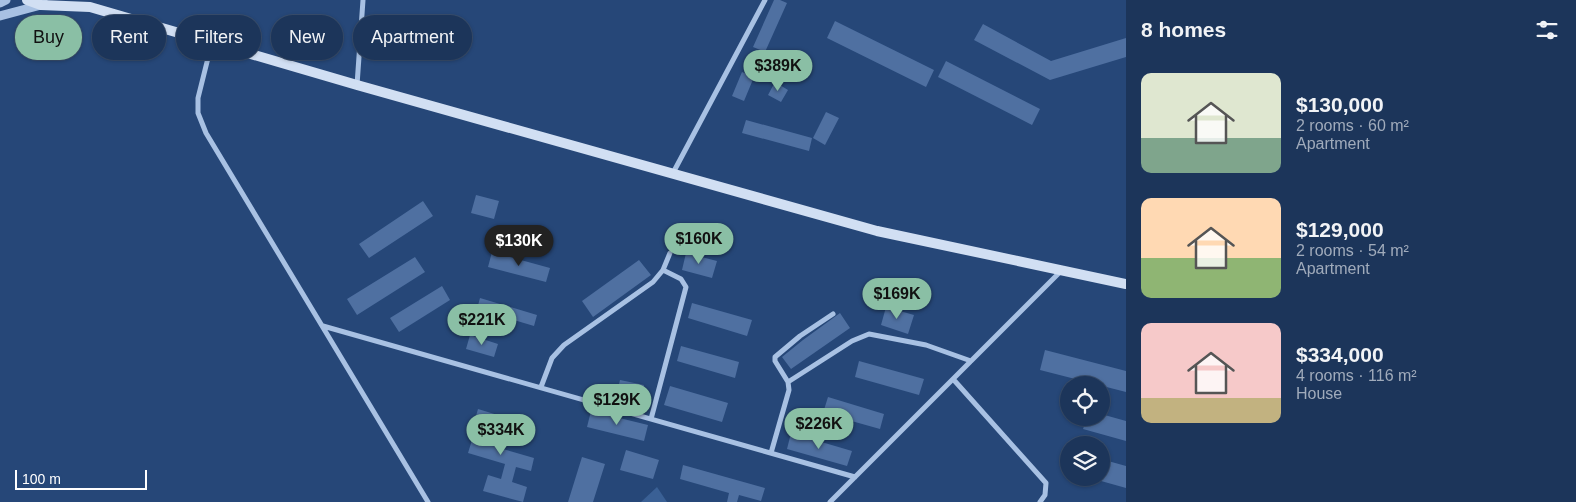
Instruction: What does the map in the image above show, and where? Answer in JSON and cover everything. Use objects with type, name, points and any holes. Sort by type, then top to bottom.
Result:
[{"type":"main road","points":[[27,0],[90,7]]},
{"type":"main road","points":[[75,0],[90,7],[176,32]]},
{"type":"main road","points":[[261,57],[878,231],[1126,284]]},
{"type":"street","points":[[0,3],[6,0]]},
{"type":"street","points":[[357,85],[363,0]]},
{"type":"street","points":[[673,174],[765,0]]},
{"type":"street","points":[[0,16],[42,2]]},
{"type":"street","points":[[208,60],[198,98],[198,113],[206,133],[428,502]]},
{"type":"street","points":[[541,388],[552,358],[564,345],[653,282],[663,270],[670,253]]},
{"type":"street","points":[[651,419],[686,287],[681,279],[663,270]]},
{"type":"street","points":[[830,502],[1061,271]]},
{"type":"street","points":[[771,453],[789,390],[788,382],[775,361],[776,357],[800,336],[833,314]]},
{"type":"street","points":[[323,326],[856,477]]},
{"type":"street","points":[[788,382],[852,341],[869,334],[926,345],[971,361]]},
{"type":"street","points":[[954,379],[1046,483],[1045,495],[1040,502]]},
{"type":"shaded area","points":[[657,487],[667,502],[641,502]]},
{"type":"building","points":[[774,0],[787,3],[765,52],[753,47]]},
{"type":"building","points":[[835,21],[934,70],[926,87],[827,38]]},
{"type":"building","points":[[983,24],[1051,61],[1126,38],[1126,57],[1050,80],[974,40]]},
{"type":"building","points":[[946,61],[1040,109],[1032,125],[938,77]]},
{"type":"building","points":[[742,72],[754,77],[744,101],[732,96]]},
{"type":"building","points":[[775,82],[788,90],[781,102],[768,95]]},
{"type":"building","points":[[826,112],[839,118],[825,145],[813,138]]},
{"type":"building","points":[[746,120],[812,138],[809,151],[742,133]]},
{"type":"building","points":[[476,195],[499,201],[494,219],[471,213]]},
{"type":"building","points":[[423,201],[433,216],[369,258],[359,244]]},
{"type":"building","points":[[492,252],[550,268],[546,282],[488,267]]},
{"type":"building","points":[[686,253],[717,261],[712,278],[682,270]]},
{"type":"building","points":[[415,257],[425,272],[357,315],[347,299]]},
{"type":"building","points":[[639,260],[651,275],[593,317],[582,301]]},
{"type":"building","points":[[442,286],[450,300],[399,332],[390,318]]},
{"type":"building","points":[[480,298],[537,315],[534,326],[477,309]]},
{"type":"building","points":[[692,303],[752,320],[747,336],[688,318]]},
{"type":"building","points":[[886,307],[914,315],[908,334],[881,325]]},
{"type":"building","points":[[840,313],[850,328],[791,369],[782,357]]},
{"type":"building","points":[[470,335],[498,344],[494,357],[466,349]]},
{"type":"building","points":[[681,346],[739,362],[735,378],[677,361]]},
{"type":"building","points":[[1045,350],[1126,371],[1126,392],[1110,388],[1110,376],[1063,376],[1040,370]]},
{"type":"building","points":[[859,361],[924,379],[919,395],[855,377]]},
{"type":"building","points":[[620,380],[644,385],[640,403],[616,397]]},
{"type":"building","points":[[670,386],[728,403],[722,422],[664,405]]},
{"type":"building","points":[[828,397],[884,414],[880,429],[823,413]]},
{"type":"building","points":[[478,409],[517,421],[514,434],[500,430],[496,447],[534,458],[531,471],[516,467],[512,482],[527,487],[523,502],[483,491],[488,475],[501,479],[505,464],[468,453],[472,440],[484,444],[488,427],[474,423]]},
{"type":"building","points":[[591,411],[648,425],[644,441],[587,427]]},
{"type":"building","points":[[1110,417],[1126,421],[1126,441],[1110,436],[1083,429],[1084,426],[1110,426]]},
{"type":"building","points":[[791,433],[852,451],[847,466],[787,449]]},
{"type":"building","points":[[626,450],[659,460],[653,479],[620,470]]},
{"type":"building","points":[[582,457],[605,464],[593,502],[568,502]]},
{"type":"building","points":[[1110,462],[1126,466],[1126,488],[1110,484]]},
{"type":"building","points":[[683,465],[765,488],[761,501],[739,495],[737,502],[727,502],[729,493],[680,479]]}]
